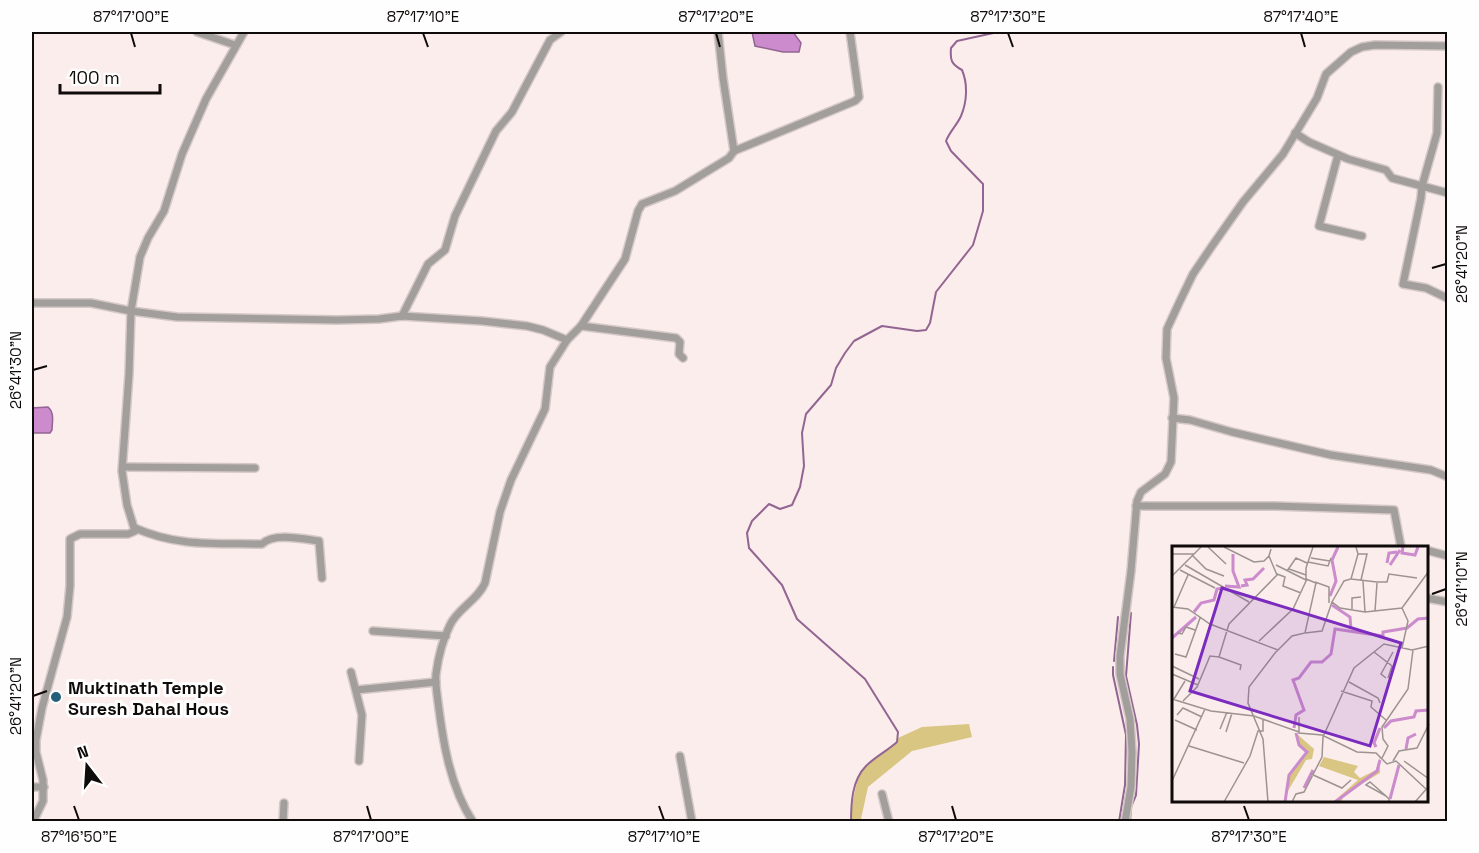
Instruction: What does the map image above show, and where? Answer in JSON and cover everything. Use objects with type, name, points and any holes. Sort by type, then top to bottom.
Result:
[{"type":"street","points":[[197,32],[236,45]]},
{"type":"street","points":[[244,32],[202,108],[182,154],[164,211],[140,257],[131,311],[123,467],[125,498],[135,528],[155,537],[181,542],[262,544],[270,537],[320,541],[322,578]]},
{"type":"street","points":[[402,316],[428,264],[445,250],[456,216],[496,132],[512,112],[550,40],[561,32]]},
{"type":"street","points":[[718,32],[734,151]]},
{"type":"street","points":[[473,822],[466,811],[452,775],[442,729],[436,673],[451,622],[481,592],[485,583],[500,512],[511,480],[545,409],[550,367],[567,340],[581,326],[625,259],[642,204],[675,191],[729,158],[734,151],[855,101],[859,97],[850,32]]},
{"type":"street","points":[[1125,822],[1131,787],[1132,752],[1130,719],[1120,674],[1120,656],[1131,571],[1136,506],[1141,492],[1165,474],[1171,462],[1174,398],[1166,358],[1167,329],[1193,274],[1243,202],[1283,154],[1317,98],[1326,74],[1351,52],[1375,45],[1448,46]]},
{"type":"street","points":[[1438,87],[1437,133],[1422,186],[1422,198],[1403,284],[1426,288],[1447,298]]},
{"type":"street","points":[[1295,133],[1338,155],[1386,170],[1392,178],[1448,193]]},
{"type":"street","points":[[1338,155],[1319,226],[1362,236]]},
{"type":"street","points":[[32,303],[91,303],[177,317],[337,320],[402,316],[482,321],[526,326],[567,340]]},
{"type":"street","points":[[581,326],[676,338],[680,344],[679,354],[683,358]]},
{"type":"street","points":[[1173,418],[1190,420],[1331,455],[1431,470],[1448,477]]},
{"type":"street","points":[[123,467],[255,468]]},
{"type":"street","points":[[1136,506],[1286,506],[1394,510],[1401,546]]},
{"type":"street","points":[[33,822],[43,801],[44,787],[34,741],[67,617],[70,586],[70,539],[80,534],[128,534],[134,532],[135,528]]},
{"type":"street","points":[[1428,551],[1448,556]]},
{"type":"street","points":[[1428,598],[1448,602]]},
{"type":"street","points":[[373,631],[416,632],[446,636]]},
{"type":"street","points":[[351,672],[362,715],[359,761]]},
{"type":"street","points":[[356,690],[436,682]]},
{"type":"street","points":[[680,756],[692,822]]},
{"type":"street","points":[[32,787],[44,787]]},
{"type":"street","points":[[882,794],[889,822]]},
{"type":"street","points":[[283,822],[284,803]]},
{"type":"shaded area","points":[[752,32],[793,32],[801,43],[799,52],[783,52],[755,46]]},
{"type":"shaded area","points":[[48,407],[52,415],[52,430],[50,433],[32,433],[32,408]]},
{"type":"shaded area","points":[[969,724],[972,737],[912,751],[868,787],[862,821],[851,821],[851,809],[858,777],[866,766],[895,744],[898,738],[922,727]]},
{"type":"waterway","points":[[851,822],[852,800],[861,772],[897,742],[898,732],[865,679],[797,619],[782,585],[749,548],[747,533],[752,521],[769,504],[780,509],[792,505],[800,487],[804,466],[802,433],[806,414],[831,385],[836,368],[854,341],[882,326],[917,331],[926,330],[930,323],[936,292],[973,245],[983,211],[983,184],[951,151],[946,141],[961,116],[966,93],[964,75],[952,61],[951,48],[957,41],[998,32]]},
{"type":"waterway","points":[[1130,822],[1131,807],[1136,795],[1139,744],[1126,676],[1131,613]]},
{"type":"waterway","points":[[1114,661],[1118,617]]},
{"type":"waterway","points":[[1113,667],[1126,735],[1125,785],[1119,822]]},
{"type":"place","name":"Muktinath Temple Suresh Dahal Hous","points":[[56,697]]}]
